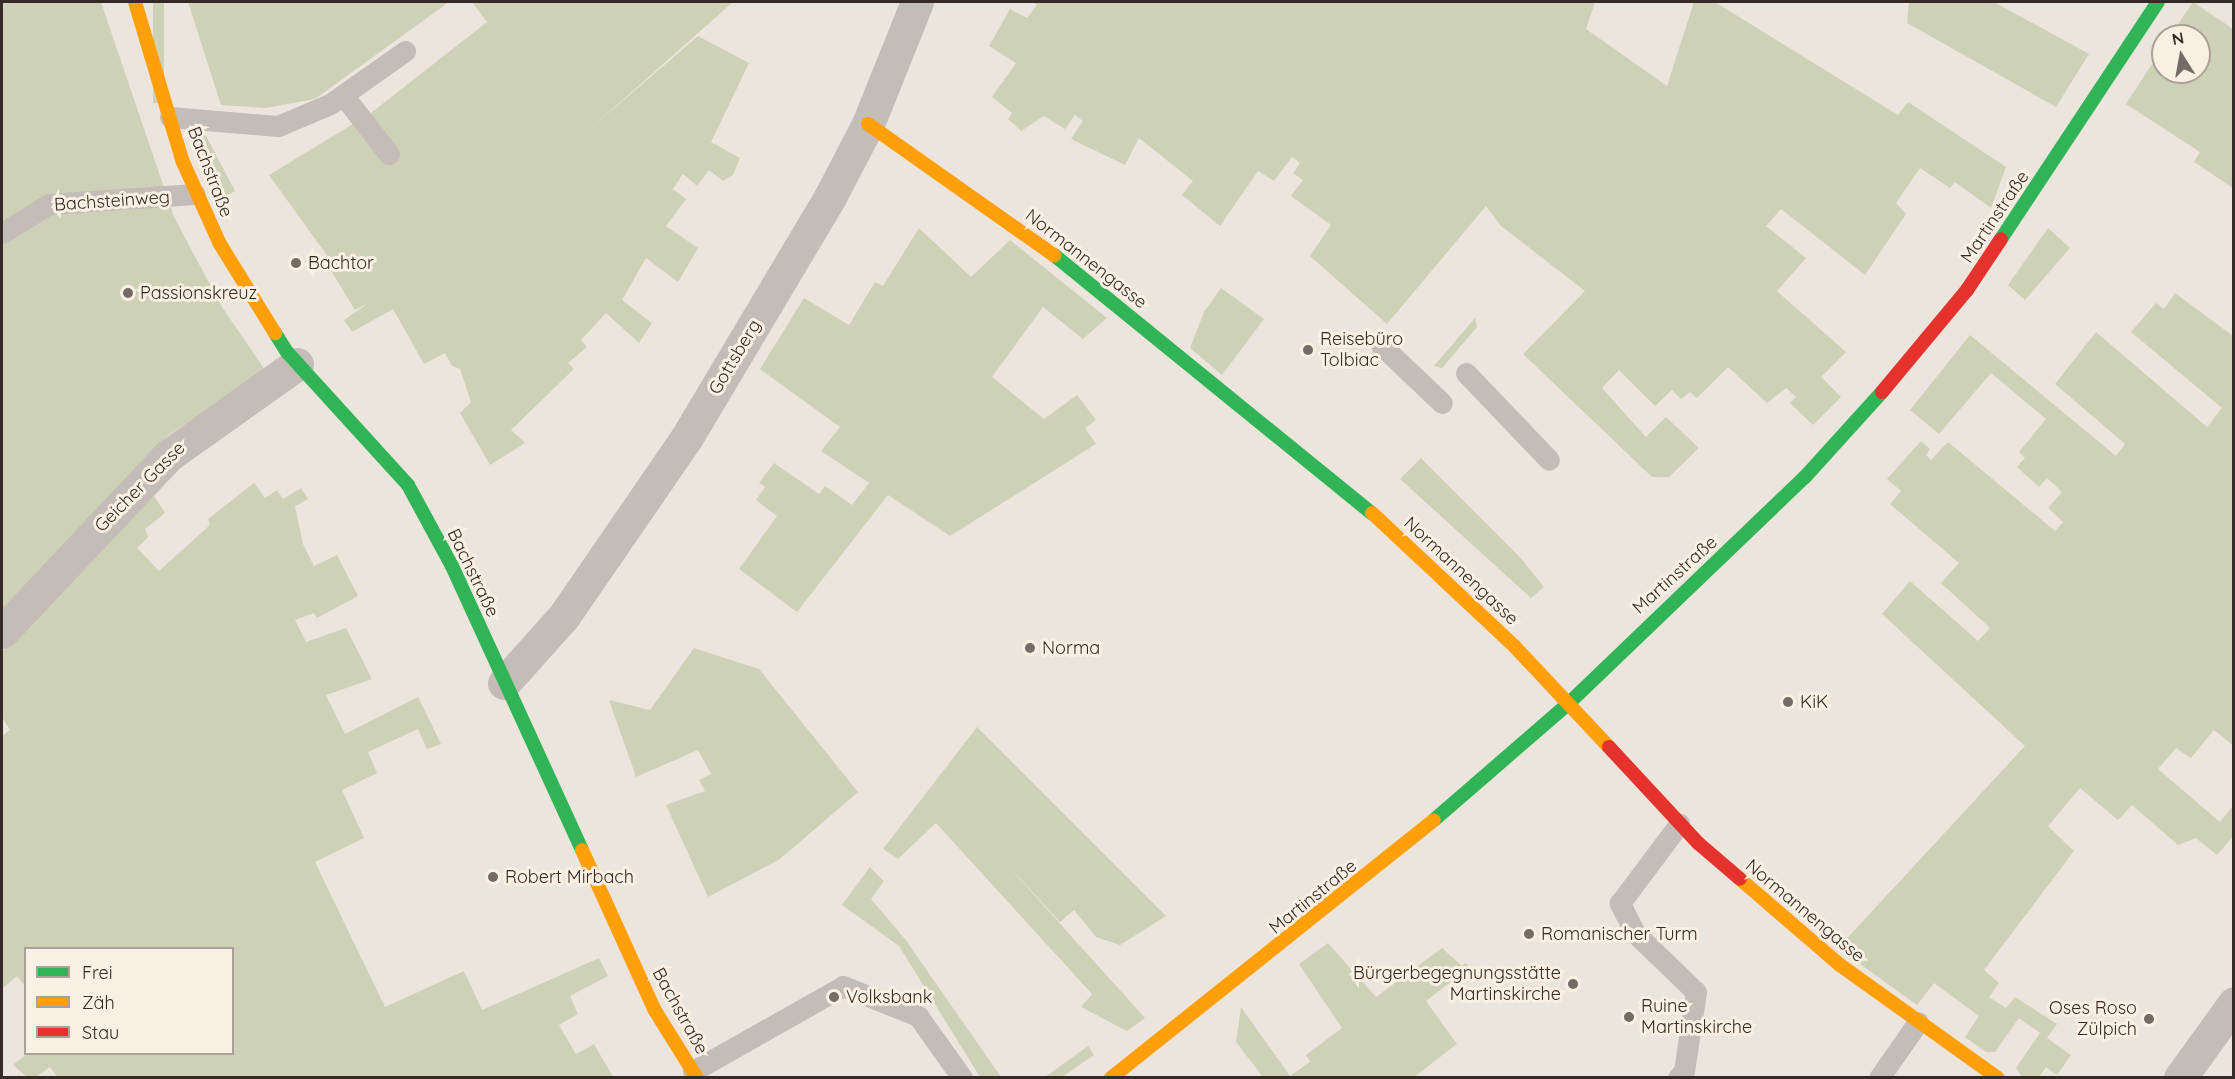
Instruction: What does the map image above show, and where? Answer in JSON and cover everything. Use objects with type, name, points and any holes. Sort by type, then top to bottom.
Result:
[{"type":"street","points":[[135,2],[170,117]]},
{"type":"street","name":"Gottsberg","points":[[504,683],[564,616],[660,481],[830,197],[868,124],[917,2]]},
{"type":"street","name":"Martinstraße","points":[[1111,1077],[1291,939],[1568,704],[1767,515],[1908,364],[1967,290],[2158,2]]},
{"type":"street","name":"Bachstraße","points":[[170,117],[195,194],[260,314],[297,364],[408,485],[452,566],[654,1009],[695,1074]]},
{"type":"street","name":"Normannengasse","points":[[868,124],[1032,237],[1236,396],[1368,508],[1515,647],[1679,824],[1816,946],[1918,1022],[1998,1077]]},
{"type":"street","name":"Geicher Gasse","points":[[2,632],[169,455],[297,364]]},
{"type":"street","points":[[2180,1077],[2234,1003]]},
{"type":"lane","points":[[170,117],[278,126],[344,94],[405,51]]},
{"type":"lane","points":[[344,94],[389,154]]},
{"type":"lane","name":"Bachsteinweg","points":[[2,234],[49,204],[195,194]]},
{"type":"lane","points":[[1381,345],[1442,403]]},
{"type":"lane","points":[[1466,373],[1549,460]]},
{"type":"lane","points":[[1678,1077],[1684,1071],[1696,992],[1635,933],[1620,903],[1679,824]]},
{"type":"lane","points":[[695,1074],[843,986],[918,1016],[962,1077]]},
{"type":"lane","points":[[1879,1077],[1918,1022]]},
{"type":"green space","points":[[2,2],[101,2],[174,217],[222,307],[265,370],[167,436],[2,612]]},
{"type":"green space","points":[[153,2],[164,2],[164,103],[153,103]]},
{"type":"green space","points":[[188,2],[449,2],[315,99],[266,108],[221,105]]},
{"type":"green space","points":[[472,2],[733,2],[590,129],[698,36],[749,63],[711,142],[740,158],[733,175],[723,181],[709,170],[697,186],[683,174],[673,189],[686,199],[666,226],[698,248],[678,282],[646,258],[622,300],[652,323],[639,343],[606,313],[581,340],[587,347],[568,363],[574,369],[511,430],[525,443],[490,465],[460,413],[471,402],[460,369],[452,366],[445,353],[424,364],[393,309],[352,332],[344,320],[370,302],[355,310],[327,264],[331,261],[269,175],[371,113],[487,22]]},
{"type":"green space","points":[[1032,2],[1595,2],[1586,29],[1667,86],[1694,2],[1715,2],[1898,115],[1908,102],[2006,167],[1991,208],[1955,182],[1950,188],[1920,168],[1896,203],[1906,214],[1865,275],[1781,209],[1766,226],[1806,258],[1777,291],[1846,352],[1821,377],[1841,397],[1813,425],[1790,403],[1796,397],[1786,388],[1767,403],[1728,367],[1697,398],[1690,392],[1681,399],[1672,390],[1655,406],[1619,370],[1602,388],[1646,437],[1666,417],[1699,448],[1669,477],[1652,477],[1523,354],[1585,291],[1501,226],[1486,206],[1387,324],[1310,256],[1331,225],[1291,196],[1303,180],[1293,173],[1300,163],[1292,157],[1274,181],[1258,171],[1220,226],[1182,195],[1193,181],[1139,138],[1125,165],[1071,139],[1083,121],[1075,115],[1065,129],[1044,116],[1021,131],[1008,119],[1012,113],[992,97],[1016,63],[989,46],[1010,9],[1027,18],[1037,5]]},
{"type":"green space","points":[[1909,2],[1994,2],[2089,54],[2056,107],[1907,23]]},
{"type":"green space","points":[[2193,2],[2233,29],[2233,188],[2194,162],[2200,152],[2126,104],[2151,65],[2151,84],[2211,84],[2211,24],[2178,24]]},
{"type":"green space","points":[[205,134],[235,191],[217,201],[194,144]]},
{"type":"green space","points":[[919,228],[971,277],[1010,240],[1107,318],[1083,339],[1043,307],[992,377],[1044,419],[1077,395],[1096,420],[1085,428],[1096,444],[950,536],[888,495],[797,612],[739,569],[777,516],[756,500],[765,487],[759,483],[774,463],[819,494],[825,486],[852,505],[869,483],[821,451],[840,427],[760,369],[804,298],[849,325],[875,282],[883,286]]},
{"type":"green space","points":[[2048,228],[2070,248],[2025,300],[2008,285]]},
{"type":"green space","points":[[1221,288],[1264,319],[1222,375],[1190,348],[1204,312]]},
{"type":"green space","points":[[2175,293],[2233,336],[2234,746],[2214,730],[2191,758],[2176,748],[2158,769],[2220,822],[2233,806],[2233,837],[2217,855],[2196,838],[2178,845],[2132,805],[2118,820],[2080,788],[2048,826],[2074,851],[1984,970],[1999,983],[1989,997],[2006,1008],[2015,997],[2057,1024],[2047,1038],[2071,1055],[2057,1075],[2046,1067],[2039,1077],[2022,1077],[2016,1068],[2040,1033],[2019,1018],[1995,1052],[1986,1052],[1965,1037],[1979,1016],[1934,983],[1917,1005],[1838,948],[2025,746],[1882,614],[1910,581],[1978,641],[1990,628],[1941,583],[1959,563],[1890,504],[1901,491],[1887,479],[1921,441],[1930,449],[1926,455],[1931,460],[1948,442],[2055,531],[2063,522],[2048,508],[2062,492],[2047,478],[2039,487],[2017,467],[2025,458],[2019,452],[2046,419],[1991,373],[1939,434],[1910,410],[1970,335],[2116,456],[2125,444],[2055,384],[2096,332],[2207,427],[2222,408],[2131,332],[2156,303],[2164,309]]},
{"type":"green space","points":[[1475,318],[1477,327],[1442,368],[1434,366]]},
{"type":"green space","points":[[1421,458],[1518,555],[1544,587],[1531,598],[1400,479]]},
{"type":"green space","points":[[254,483],[265,498],[277,490],[283,499],[301,488],[308,499],[295,506],[303,544],[314,566],[337,555],[358,596],[317,618],[314,613],[295,620],[306,642],[346,628],[372,679],[326,695],[345,734],[418,697],[441,744],[427,749],[418,729],[368,752],[377,773],[342,790],[364,838],[315,862],[385,1007],[464,971],[482,1010],[599,958],[608,976],[570,996],[578,1014],[559,1025],[576,1054],[594,1044],[613,1077],[58,1078],[50,1067],[36,1077],[27,1077],[13,1065],[26,1055],[234,1055],[234,947],[24,947],[24,985],[17,976],[2,989],[2,736],[10,730],[2,717],[2,652],[151,491],[165,513],[145,529],[148,537],[137,548],[159,571],[210,525],[208,519]]},
{"type":"green space","points":[[694,648],[759,669],[858,792],[780,859],[708,897],[666,805],[705,791],[699,780],[711,774],[698,750],[636,777],[609,700],[650,710]]},
{"type":"green space","points":[[977,727],[1166,916],[1120,945],[1096,937],[1074,910],[1060,922],[1001,858],[1145,1018],[1127,1031],[1081,1007],[1092,994],[936,823],[898,859],[883,849]]},
{"type":"green space","points":[[870,867],[884,881],[871,899],[905,939],[1001,1077],[980,1077],[899,946],[842,905]]},
{"type":"green space","points":[[1328,943],[1376,997],[1442,948],[1462,966],[1465,963],[1470,967],[1426,1001],[1457,1044],[1414,1077],[1263,1077],[1236,1042],[1241,1007],[1290,1076],[1310,1062],[1306,1055],[1342,1028],[1299,964]]},
{"type":"green space","points":[[1088,1046],[1094,1055],[1062,1077],[1045,1077]]},
{"type":"traffic: fast","points":[[2001,239],[2158,2]]},
{"type":"traffic: fast","points":[[1054,255],[1372,513]]},
{"type":"traffic: fast","points":[[275,333],[287,352],[408,485],[452,566],[582,850]]},
{"type":"traffic: fast","points":[[1434,820],[1568,704],[1805,477],[1882,392]]},
{"type":"traffic: slow","points":[[135,2],[182,160],[220,244],[275,333]]},
{"type":"traffic: slow","points":[[868,124],[1054,255]]},
{"type":"traffic: slow","points":[[1372,513],[1515,647],[1609,747]]},
{"type":"traffic: slow","points":[[1111,1078],[1434,820]]},
{"type":"traffic: slow","points":[[582,850],[654,1009],[697,1078]]},
{"type":"traffic: slow","points":[[1740,879],[1840,965],[1998,1078]]},
{"type":"traffic: jam","points":[[1882,392],[1967,290],[2001,239]]},
{"type":"traffic: jam","points":[[1609,747],[1698,843],[1740,879]]},
{"type":"place","name":"Bachtor","points":[[296,263]]},
{"type":"place","name":"Passionskreuz","points":[[128,293]]},
{"type":"place","name":"Reisebüro Tolbiac","points":[[1308,350]]},
{"type":"place","name":"Norma","points":[[1030,648]]},
{"type":"place","name":"KiK","points":[[1788,702]]},
{"type":"place","name":"Robert Mirbach","points":[[493,877]]},
{"type":"place","name":"Romanischer Turm","points":[[1529,934]]},
{"type":"place","name":"Bürgerbegegnungsstätte Martinskirche","points":[[1573,984]]},
{"type":"place","name":"Volksbank","points":[[834,997]]},
{"type":"place","name":"Ruine Martinskirche","points":[[1629,1017]]},
{"type":"place","name":"Oses Roso Zülpich","points":[[2149,1019]]}]
